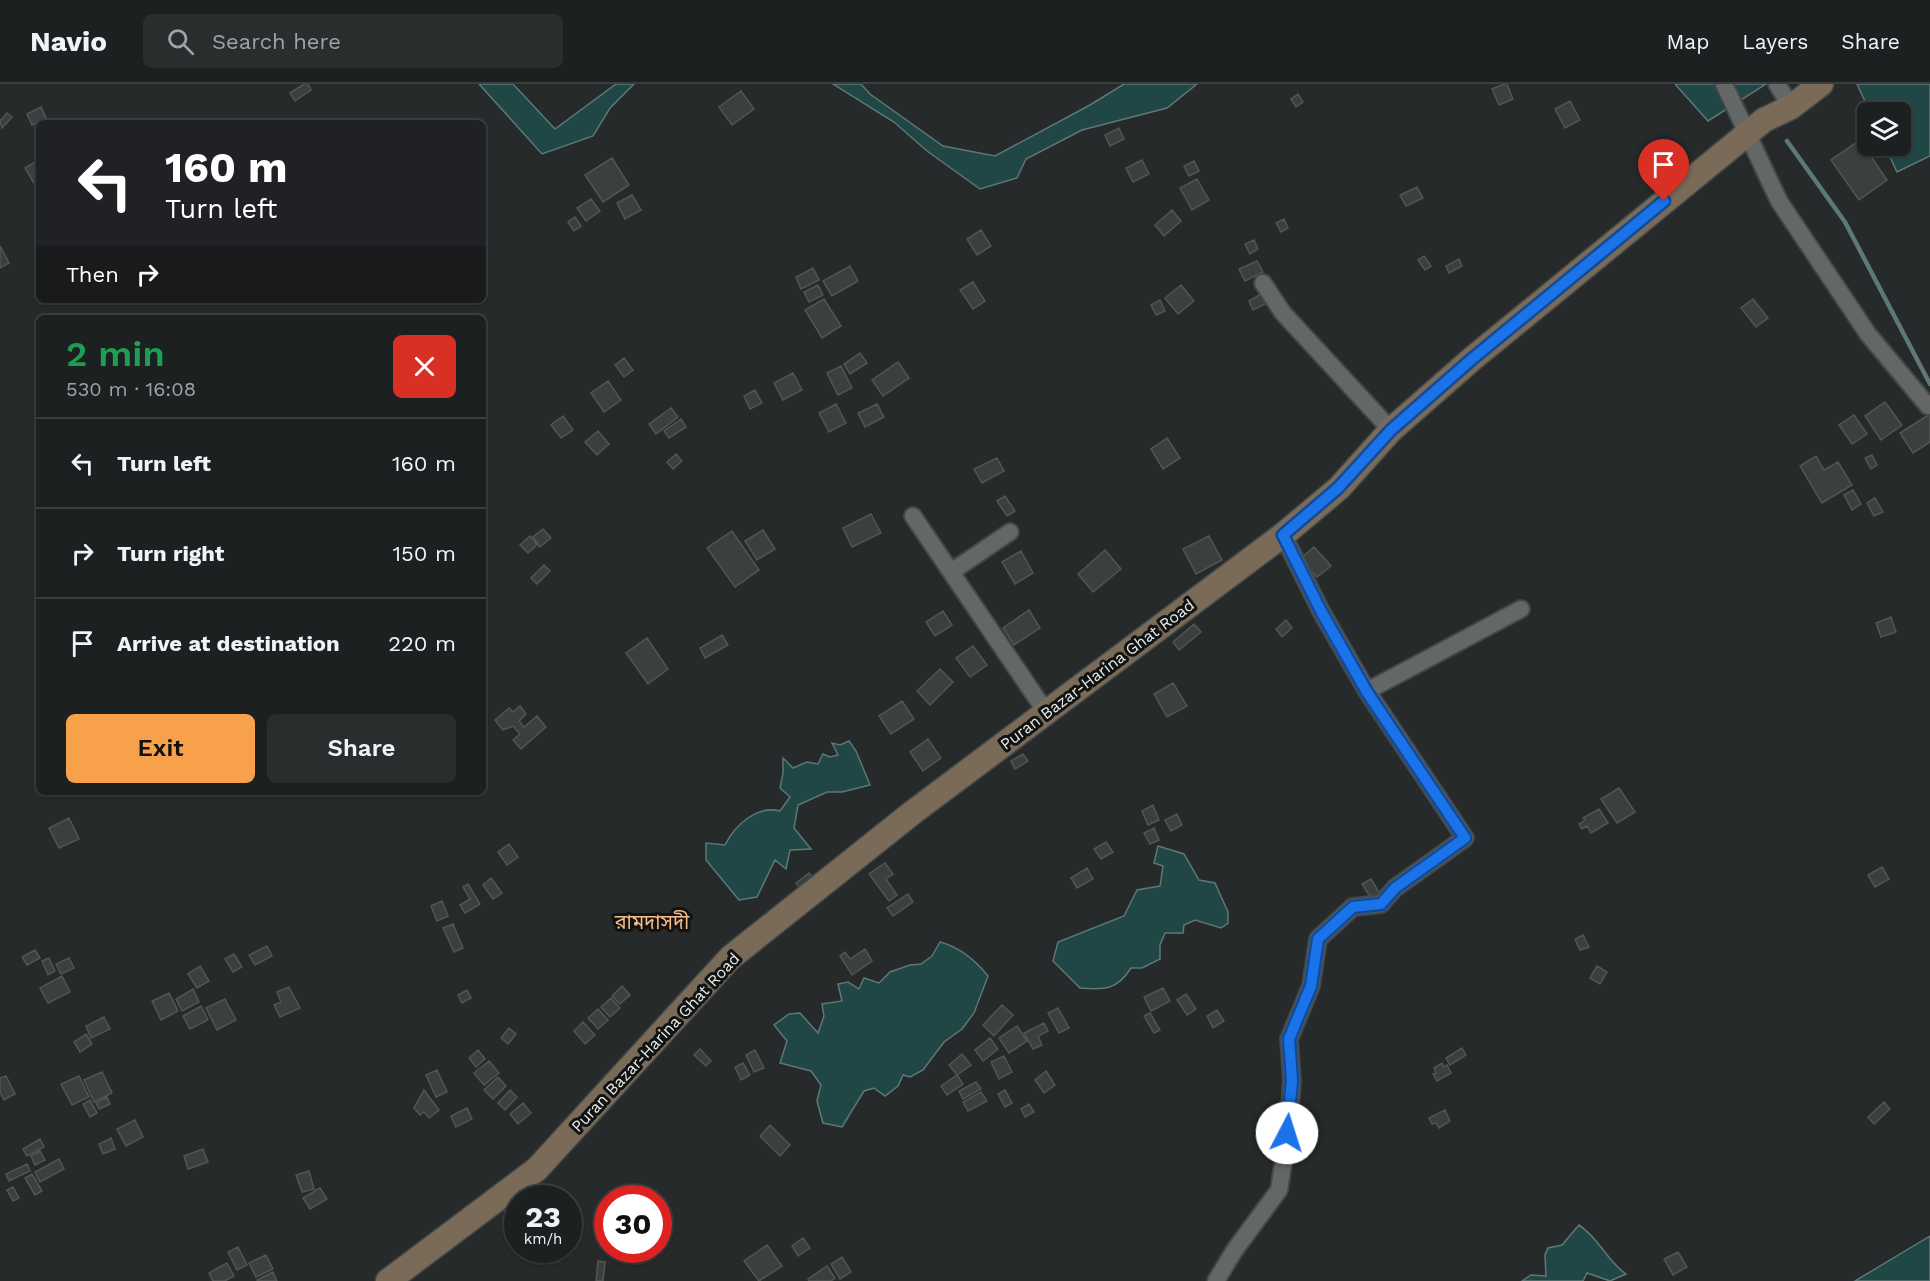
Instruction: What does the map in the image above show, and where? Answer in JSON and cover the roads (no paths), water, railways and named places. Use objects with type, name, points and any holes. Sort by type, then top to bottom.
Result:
[{"type":"main road","name":"Puran Bazar-Harina Ghat Road","points":[[388,1281],[537,1169],[730,958],[912,813],[1283,535],[1338,488],[1391,430],[1472,359],[1764,120],[1791,107],[1821,84]]},
{"type":"street","points":[[1724,84],[1779,201],[1868,334],[1928,406]]},
{"type":"street","points":[[1777,84],[1791,107]]},
{"type":"street","points":[[1263,283],[1282,314],[1391,430]]},
{"type":"street","points":[[913,516],[1046,712]]},
{"type":"street","points":[[951,572],[1010,532]]},
{"type":"street","points":[[1216,1281],[1234,1251],[1279,1190],[1292,1081],[1289,1039],[1311,986],[1318,939],[1353,907],[1381,904],[1395,888],[1465,838],[1367,692],[1322,613],[1283,535]]},
{"type":"street","points":[[1367,692],[1521,609]]},
{"type":"water","points":[[479,84],[513,84],[555,129],[616,84],[634,84],[610,108],[593,136],[542,154]]},
{"type":"water","points":[[833,84],[861,84],[870,94],[943,146],[995,156],[1124,84],[1197,84],[1167,108],[1082,130],[1026,159],[1017,178],[980,189],[927,151],[894,122]]},
{"type":"water","points":[[1675,84],[1766,84],[1708,121]]},
{"type":"water","points":[[1857,84],[1930,84],[1930,156],[1897,172],[1890,156],[1911,156],[1911,102],[1865,102]]},
{"type":"water","points":[[849,741],[856,751],[870,785],[842,792],[827,792],[798,805],[794,828],[811,849],[790,850],[786,869],[775,860],[757,897],[739,900],[706,860],[706,843],[725,845],[735,830],[748,818],[763,811],[780,811],[790,797],[780,788],[783,758],[793,768],[807,762],[818,764],[823,754],[830,757],[838,755],[832,743],[840,745]]},
{"type":"water","points":[[1158,846],[1184,854],[1199,880],[1215,883],[1228,912],[1228,923],[1221,928],[1195,920],[1184,925],[1183,933],[1165,933],[1160,945],[1160,959],[1142,968],[1131,968],[1121,981],[1110,987],[1080,988],[1053,961],[1058,942],[1124,916],[1137,890],[1160,886],[1163,866],[1154,863]]},
{"type":"water","points":[[940,942],[967,955],[988,976],[974,1013],[962,1029],[944,1042],[923,1070],[910,1077],[903,1075],[898,1086],[885,1096],[874,1088],[864,1091],[842,1127],[823,1123],[817,1101],[821,1085],[811,1071],[780,1063],[787,1041],[774,1025],[789,1014],[800,1013],[818,1033],[824,1016],[822,1004],[842,1001],[838,984],[848,982],[859,989],[864,978],[879,983],[890,972],[921,964],[932,956]]},
{"type":"water","points":[[1579,1225],[1626,1274],[1610,1281],[1587,1273],[1583,1281],[1522,1281],[1531,1275],[1546,1276],[1545,1255],[1548,1248],[1562,1245]]},
{"type":"water","points":[[1930,1236],[1930,1281],[1855,1281]]},
{"type":"waterway","points":[[1787,141],[1845,222],[1930,384]]},
{"type":"district","name":"রামদাসদী","points":[[652,922]]}]
